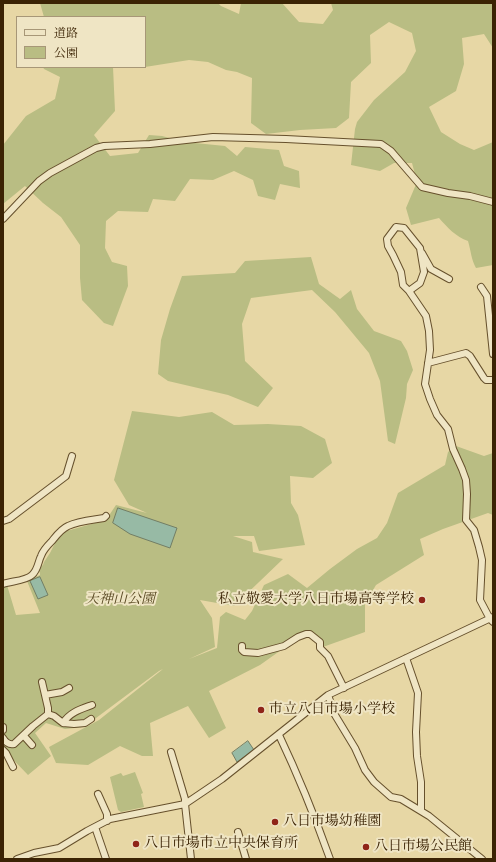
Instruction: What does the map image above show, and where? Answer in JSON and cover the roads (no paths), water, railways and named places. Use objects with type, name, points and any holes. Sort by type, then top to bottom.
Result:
[{"type":"street","points":[[3,219],[39,181],[50,173],[96,148],[104,146],[150,144],[213,137],[381,144],[391,151],[422,187],[493,202]]},
{"type":"street","points":[[17,859],[35,856],[59,848],[110,819],[185,804],[222,779],[328,695],[492,619],[480,600],[482,560],[474,530],[466,520],[466,480],[453,450],[448,429],[437,415],[425,384],[430,350],[429,331],[426,316],[409,290],[403,285],[401,272],[388,246],[387,239],[396,227],[404,228],[420,248],[431,269],[449,279]]},
{"type":"street","points":[[409,290],[420,283],[424,272],[420,248]]},
{"type":"street","points":[[481,287],[487,296],[493,354]]},
{"type":"street","points":[[428,363],[466,353],[470,356],[484,378],[486,380],[493,380]]},
{"type":"street","points":[[3,521],[9,519],[66,476],[72,456]]},
{"type":"street","points":[[3,584],[27,578],[33,574],[37,568],[41,555],[58,533],[67,526],[84,521],[104,518],[106,516]]},
{"type":"street","points":[[242,646],[242,650],[244,652],[258,653],[284,646],[298,637],[310,634],[320,642],[320,648],[328,656],[344,688]]},
{"type":"street","points":[[406,658],[418,693],[416,732],[417,756],[421,782],[421,811]]},
{"type":"street","points":[[42,682],[48,714]]},
{"type":"street","points":[[45,695],[62,692],[70,688]]},
{"type":"street","points":[[328,695],[335,714],[355,748],[365,770],[374,782],[391,797],[401,799],[429,816],[482,859]]},
{"type":"street","points":[[63,722],[75,712],[92,705]]},
{"type":"street","points":[[48,714],[63,722],[74,724],[85,723],[91,719]]},
{"type":"street","points":[[14,767],[4,752],[11,748],[12,745],[48,714]]},
{"type":"street","points":[[279,735],[292,762],[330,859]]},
{"type":"street","points":[[24,736],[32,745]]},
{"type":"street","points":[[3,738],[6,743],[12,745]]},
{"type":"street","points":[[172,752],[185,799],[191,859]]},
{"type":"street","points":[[98,794],[107,814],[107,821]]},
{"type":"street","points":[[95,827],[106,859]]},
{"type":"street","points":[[238,832],[246,859]]},
{"type":"place","name":"私立敬愛大学八日市場高等学校","points":[[422,600]]},
{"type":"place","name":"市立八日市場小学校","points":[[261,710]]},
{"type":"place","name":"八日市場幼稚園","points":[[275,822]]},
{"type":"place","name":"八日市場市立中央保育所","points":[[136,844]]},
{"type":"place","name":"八日市場公民館","points":[[366,847]]},
{"type":"park label","name":"天神山公園","points":[[120,600]]}]
